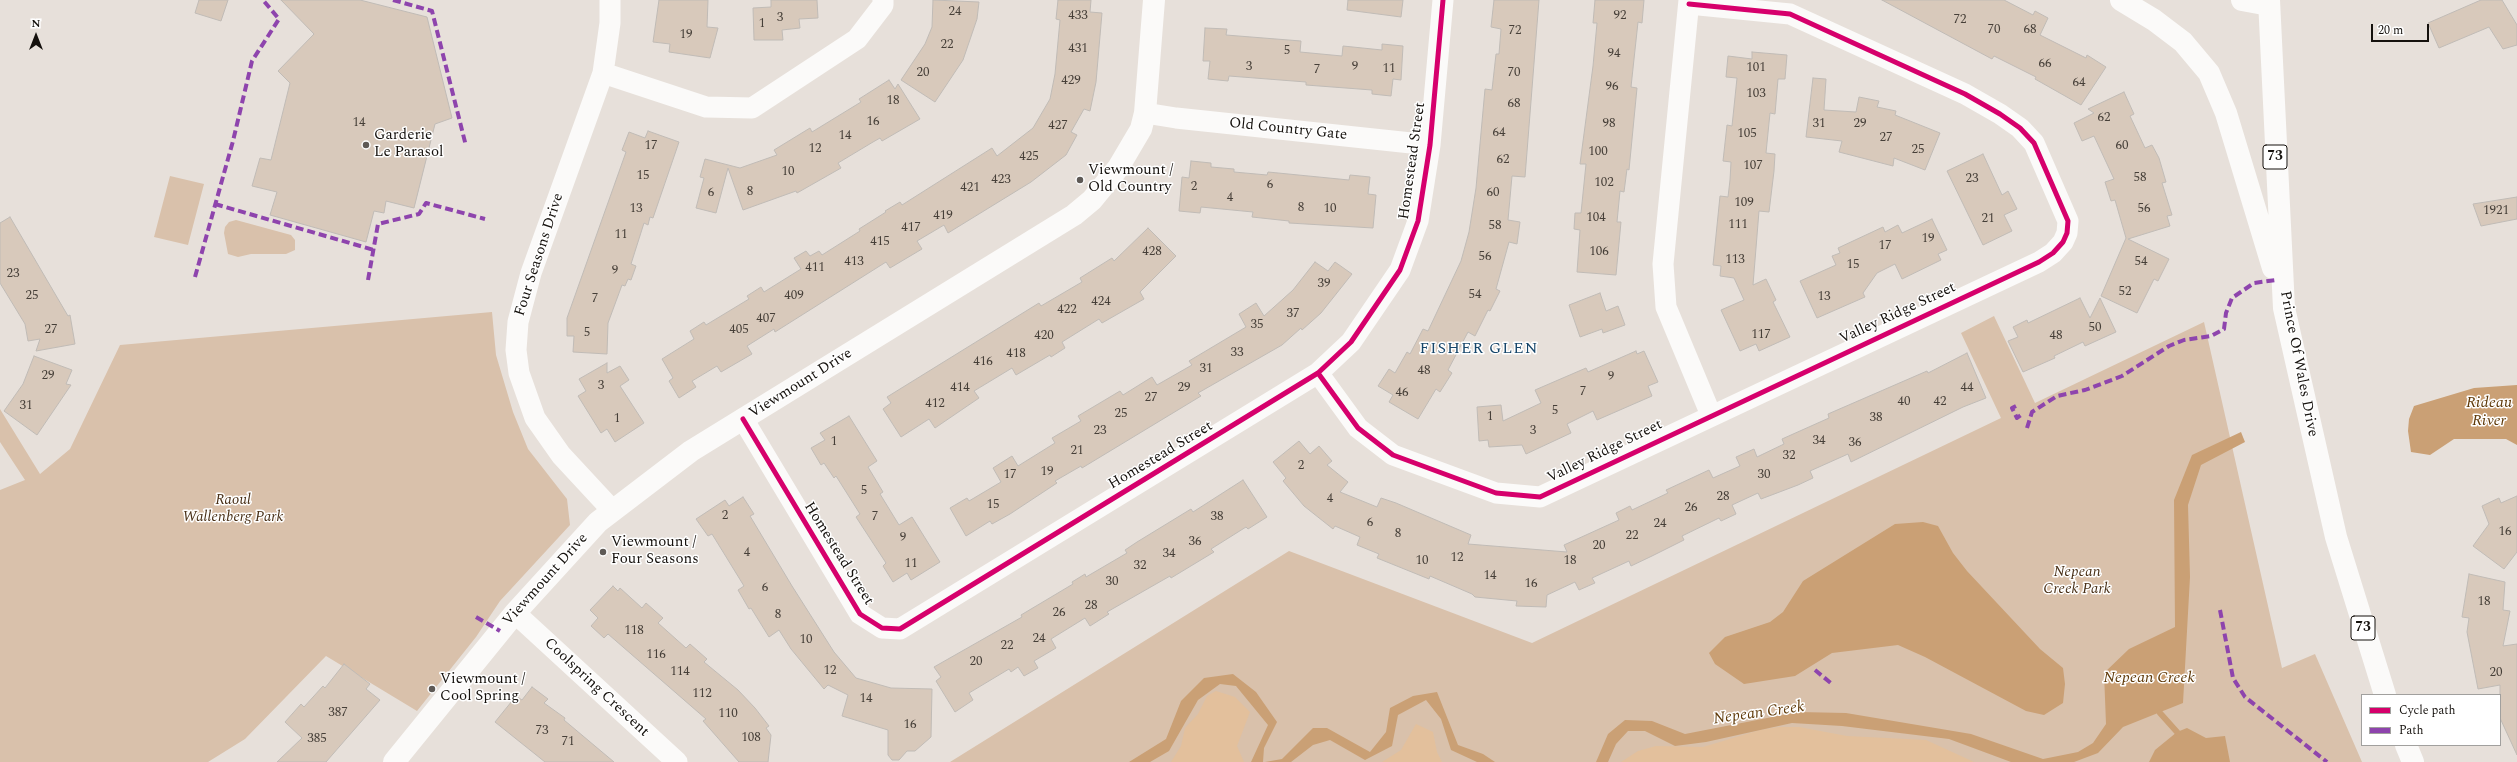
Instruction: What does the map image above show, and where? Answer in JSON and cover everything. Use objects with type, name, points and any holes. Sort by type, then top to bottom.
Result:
[{"type":"street","name":"Four Seasons Drive","points":[[610,0],[610,23],[602,73],[531,273],[518,322],[516,350],[520,373],[535,418],[561,455],[612,510]]},
{"type":"street","points":[[602,73],[706,107],[752,108],[857,39],[883,5],[883,0]]},
{"type":"street","name":"Viewmount Drive","points":[[394,762],[515,613],[598,522],[612,510],[691,451],[1074,215],[1092,200],[1118,168],[1141,129],[1146,113],[1154,0]]},
{"type":"street","name":"Homestead Street","points":[[743,420],[860,614],[882,628],[900,629],[1318,373],[1350,342],[1400,270],[1418,221],[1430,145],[1443,0]]},
{"type":"street","points":[[2121,0],[2154,20],[2183,42],[2209,73],[2226,113],[2284,308]]},
{"type":"street","points":[[2242,0],[2269,3]]},
{"type":"street","points":[[1689,2],[1663,264],[1666,307],[1711,415]]},
{"type":"street","name":"Valley Ridge Street","points":[[1318,373],[1358,428],[1393,455],[1496,493],[1540,496],[2039,262],[2053,253],[2063,242],[2067,233],[2068,221],[2034,143],[2020,128],[1965,94],[1790,14],[1689,2]]},
{"type":"street","name":"Prince Of Wales Drive","points":[[2269,3],[2284,308],[2336,537],[2385,694]]},
{"type":"street","name":"Old Country Gate","points":[[1146,113],[1176,118],[1430,145]]},
{"type":"street","name":"Coolspring Crescent","points":[[515,613],[677,762]]},
{"type":"street","points":[[2406,746],[2413,762]]},
{"type":"green space","points":[[170,176],[204,184],[188,245],[154,237]]},
{"type":"green space","points":[[236,220],[291,235],[295,240],[295,250],[286,254],[251,254],[238,257],[228,254],[224,233],[225,227],[229,222]]},
{"type":"green space","name":"Raoul Wallenberg Park","points":[[492,312],[496,355],[513,412],[528,449],[567,499],[570,525],[500,601],[476,637],[417,711],[326,656],[245,739],[208,762],[0,762],[0,490],[25,480],[0,442],[0,409],[40,474],[70,449],[120,345]]},
{"type":"green space","name":"Nepean Creek Park","points":[[1994,316],[2035,403],[2204,322],[2282,668],[2315,654],[2362,762],[950,762],[1289,551],[1532,643],[2001,418],[1961,333]]},
{"type":"shaded area","points":[[1216,691],[1235,697],[1250,712],[1237,746],[1244,762],[1171,762],[1181,746],[1185,728],[1198,714],[1207,696]]},
{"type":"shaded area","points":[[1416,724],[1433,732],[1437,752],[1442,762],[1382,762],[1401,750]]},
{"type":"shaded area","points":[[1779,727],[1799,727],[1847,736],[1926,740],[1974,762],[1621,762],[1638,751],[1656,746],[1703,747],[1760,730]]},
{"type":"water","name":"Rideau River","points":[[2517,385],[2517,445],[2506,439],[2454,439],[2430,455],[2411,452],[2408,431],[2409,419],[2414,406],[2474,388]]},
{"type":"water","name":"Nepean Creek","points":[[2241,432],[2245,442],[2201,465],[2188,505],[2190,577],[2183,703],[2123,727],[2098,753],[2074,762],[2011,762],[1949,739],[1842,726],[1792,723],[1706,742],[1675,746],[1645,731],[1628,731],[1616,744],[1608,762],[1596,762],[1608,734],[1625,720],[1652,721],[1685,734],[1798,712],[1846,713],[1971,734],[2043,759],[2078,752],[2093,743],[2106,724],[2104,673],[2129,649],[2175,627],[2174,500],[2192,455]]},
{"type":"water","points":[[1923,522],[1938,526],[1953,553],[1967,571],[2040,649],[2063,668],[2065,684],[2063,703],[2044,715],[2026,711],[1925,657],[1898,645],[1832,653],[1795,676],[1744,684],[1715,664],[1709,653],[1725,637],[1770,622],[1783,612],[1803,581],[1895,524]]},
{"type":"water","points":[[1233,674],[1256,692],[1277,722],[1264,748],[1263,762],[1251,762],[1268,725],[1236,686],[1220,684],[1198,700],[1169,751],[1150,762],[1129,762],[1166,739],[1181,701],[1204,678]]},
{"type":"water","points":[[1437,692],[1458,745],[1483,754],[1495,762],[1477,762],[1451,750],[1441,719],[1426,700],[1398,715],[1392,746],[1365,760],[1330,740],[1313,745],[1291,762],[1265,762],[1282,759],[1313,728],[1327,728],[1370,752],[1386,732],[1390,708],[1413,696]]},
{"type":"water","points":[[2187,728],[2206,738],[2225,736],[2230,762],[2149,762],[2155,750],[2177,732]]},
{"type":"building","points":[[199,0],[228,0],[221,21],[195,13]]},
{"type":"building","points":[[281,0],[360,0],[427,17],[452,118],[435,124],[414,208],[386,201],[384,213],[374,211],[366,242],[270,215],[277,192],[252,186],[260,158],[271,160],[290,83],[278,71],[314,34]]},
{"type":"building","points":[[659,0],[708,0],[707,27],[718,28],[710,58],[669,52],[670,44],[653,42]]},
{"type":"building","points":[[771,0],[817,0],[818,18],[799,19],[800,28],[782,30],[783,40],[754,40],[753,8],[771,7]]},
{"type":"building","points":[[933,0],[979,2],[977,19],[963,60],[935,102],[901,80],[925,44],[932,27]]},
{"type":"building","points":[[1058,0],[1091,0],[1090,12],[1102,13],[1096,82],[1090,111],[1084,109],[1071,132],[1077,135],[1066,155],[1031,182],[948,233],[944,225],[917,241],[922,249],[890,268],[886,262],[775,332],[774,329],[747,346],[752,354],[721,372],[717,366],[692,381],[696,387],[679,398],[669,381],[673,378],[662,359],[694,339],[690,331],[704,322],[706,325],[749,299],[747,296],[761,287],[764,292],[801,269],[794,258],[806,251],[810,256],[819,251],[822,255],[860,231],[859,229],[886,212],[885,211],[900,202],[902,205],[992,148],[997,156],[1033,128],[1050,99],[1055,74],[1060,20],[1056,19]]},
{"type":"building","points":[[1348,0],[1403,0],[1401,17],[1347,10]]},
{"type":"building","points":[[1494,0],[1539,0],[1525,177],[1512,176],[1508,220],[1520,222],[1517,244],[1509,242],[1496,289],[1500,291],[1490,311],[1488,310],[1475,336],[1468,332],[1448,370],[1452,373],[1440,392],[1436,389],[1418,419],[1389,402],[1393,395],[1378,386],[1389,369],[1395,373],[1407,352],[1410,354],[1423,329],[1428,331],[1461,261],[1469,232],[1476,188],[1485,89],[1492,90],[1496,54],[1499,54],[1501,29],[1491,27]]},
{"type":"building","points":[[1595,0],[1644,0],[1642,23],[1638,22],[1631,87],[1637,88],[1629,170],[1627,169],[1624,192],[1620,191],[1617,222],[1621,222],[1616,275],[1577,272],[1580,230],[1574,229],[1575,213],[1581,213],[1586,164],[1580,164],[1597,23],[1593,23]]},
{"type":"building","points":[[1882,0],[2004,0],[2033,15],[2035,11],[2048,18],[2040,35],[2086,58],[2087,55],[2106,67],[2081,105],[2035,79],[2036,77],[1994,56],[1992,59]]},
{"type":"building","points":[[2481,0],[2502,0],[2517,25],[2517,45],[2503,49],[2489,27],[2439,48],[2428,23]]},
{"type":"building","points":[[1205,28],[1227,29],[1226,35],[1301,41],[1300,52],[1342,56],[1343,46],[1382,50],[1382,44],[1403,46],[1401,80],[1393,79],[1391,96],[1372,94],[1372,90],[1306,85],[1306,82],[1229,76],[1228,81],[1208,79],[1210,61],[1203,61]]},
{"type":"building","points":[[1752,52],[1787,55],[1785,79],[1778,79],[1775,114],[1770,113],[1766,153],[1775,154],[1774,171],[1769,212],[1759,211],[1753,285],[1766,279],[1776,300],[1773,302],[1790,337],[1759,351],[1756,344],[1740,351],[1721,310],[1744,300],[1734,278],[1720,276],[1721,266],[1713,265],[1720,196],[1728,197],[1730,180],[1731,162],[1723,161],[1727,125],[1732,126],[1737,78],[1726,77],[1728,56],[1752,59]]},
{"type":"building","points":[[1813,78],[1826,79],[1824,110],[1856,112],[1859,97],[1879,101],[1877,107],[1896,111],[1895,115],[1940,133],[1925,170],[1894,158],[1893,166],[1839,152],[1842,141],[1806,137]]},
{"type":"building","points":[[889,80],[895,89],[898,84],[920,119],[882,141],[880,138],[838,163],[841,168],[797,193],[796,191],[743,210],[728,168],[716,213],[696,208],[704,178],[700,177],[705,159],[740,168],[777,155],[774,150],[810,128],[812,132],[861,102],[859,99]]},
{"type":"building","points":[[2124,92],[2134,114],[2130,116],[2145,148],[2152,145],[2159,158],[2166,182],[2162,183],[2172,215],[2167,216],[2170,226],[2128,239],[2169,259],[2158,281],[2154,279],[2137,313],[2101,296],[2126,238],[2115,200],[2111,201],[2105,182],[2114,179],[2094,136],[2082,141],[2074,123],[2094,113],[2088,109]]},
{"type":"building","points":[[648,131],[679,142],[653,218],[650,217],[648,225],[644,223],[631,264],[636,266],[631,280],[628,279],[625,286],[622,285],[608,323],[607,354],[573,352],[574,336],[567,336],[567,318],[626,152],[622,150],[629,132],[645,138]]},
{"type":"building","points":[[1983,154],[2002,195],[2008,191],[2017,209],[2004,215],[2012,231],[1983,245],[1947,171]]},
{"type":"building","points":[[1191,161],[1211,163],[1211,167],[1234,169],[1234,172],[1267,175],[1268,172],[1349,180],[1350,175],[1370,177],[1368,194],[1376,195],[1373,228],[1289,223],[1289,221],[1252,217],[1253,212],[1201,207],[1200,213],[1179,211],[1182,177],[1189,178]]},
{"type":"building","points":[[2517,197],[2517,219],[2481,226],[2473,204]]},
{"type":"building","points":[[10,217],[68,316],[70,315],[75,344],[36,351],[40,339],[28,341],[25,324],[0,283],[0,223]]},
{"type":"building","points":[[1932,219],[1947,250],[1938,254],[1941,260],[1902,279],[1895,264],[1877,273],[1863,293],[1865,297],[1817,318],[1800,281],[1836,265],[1832,256],[1840,253],[1838,248],[1883,227],[1885,232],[1898,225],[1902,233]]},
{"type":"building","points":[[1148,228],[1176,256],[1140,292],[1144,299],[1102,323],[1099,319],[1062,342],[1065,348],[1051,357],[1050,355],[1016,375],[1012,368],[974,391],[979,398],[935,428],[929,419],[901,437],[883,409],[891,403],[887,397],[1039,303],[1041,306],[1082,282],[1080,278],[1112,258],[1114,261]]},
{"type":"building","points":[[1315,262],[1328,271],[1335,262],[1352,274],[1321,313],[1302,330],[1301,328],[1282,345],[1198,393],[1201,396],[1082,468],[1081,466],[1055,481],[1057,483],[1010,514],[992,524],[990,521],[966,536],[950,508],[967,498],[969,501],[1001,482],[993,468],[1012,456],[1018,466],[1055,443],[1052,438],[1081,421],[1078,416],[1120,391],[1123,395],[1152,377],[1157,385],[1192,365],[1189,361],[1246,327],[1239,314],[1256,303],[1264,316],[1293,290]]},
{"type":"building","points":[[1600,293],[1606,311],[1618,306],[1625,325],[1603,333],[1602,329],[1580,337],[1569,305]]},
{"type":"building","points":[[2080,298],[2090,318],[2100,298],[2116,332],[2085,346],[2083,342],[2054,356],[2055,358],[2023,372],[2008,341],[2018,337],[2013,327],[2027,320],[2028,323]]},
{"type":"building","points":[[1636,351],[1637,354],[1644,351],[1658,382],[1648,386],[1652,396],[1597,420],[1593,411],[1567,424],[1571,433],[1526,454],[1522,445],[1489,447],[1488,440],[1479,441],[1477,407],[1501,405],[1503,421],[1541,403],[1535,390],[1586,368],[1588,372]]},
{"type":"building","points":[[1967,353],[1986,398],[1963,407],[1851,462],[1848,454],[1810,471],[1813,478],[1798,485],[1761,499],[1758,493],[1732,505],[1736,514],[1721,521],[1719,518],[1682,536],[1684,540],[1652,556],[1631,566],[1629,561],[1592,578],[1595,583],[1579,590],[1575,582],[1547,595],[1546,607],[1516,606],[1517,601],[1475,597],[1472,594],[1430,576],[1429,579],[1377,558],[1379,554],[1357,545],[1360,537],[1335,526],[1333,529],[1304,506],[1283,481],[1286,478],[1273,462],[1299,441],[1310,454],[1319,446],[1332,461],[1327,465],[1348,482],[1340,492],[1377,507],[1381,498],[1396,503],[1471,535],[1468,544],[1567,552],[1564,545],[1619,520],[1616,513],[1630,506],[1632,510],[1668,493],[1666,490],[1709,470],[1713,478],[1740,466],[1736,457],[1754,449],[1757,457],[1784,444],[1782,439],[1829,418],[1828,414],[1927,371],[1928,373]]},
{"type":"building","points":[[34,356],[72,370],[66,384],[71,385],[37,435],[4,411],[23,384]]},
{"type":"building","points":[[607,363],[607,373],[620,366],[629,380],[620,386],[644,423],[615,442],[607,429],[601,433],[578,396],[586,391],[579,379]]},
{"type":"building","points":[[849,416],[877,461],[868,467],[883,492],[880,494],[899,525],[912,517],[940,562],[911,580],[907,573],[893,582],[883,566],[886,563],[856,517],[860,514],[836,476],[834,478],[824,463],[821,465],[811,448],[825,440],[820,433]]},
{"type":"building","points":[[1243,480],[1267,517],[1248,529],[1246,527],[1211,549],[1214,552],[1171,578],[1170,576],[1107,612],[1109,614],[1090,626],[1085,618],[1051,639],[1056,648],[1034,661],[1038,668],[1024,676],[1018,667],[1011,672],[1009,669],[969,693],[973,700],[955,712],[936,681],[941,677],[934,667],[1022,617],[1021,615],[1073,584],[1072,582],[1085,574],[1086,577],[1127,553],[1125,550],[1137,542],[1191,509],[1193,512]]},
{"type":"building","points":[[2517,496],[2517,552],[2504,569],[2473,546],[2489,524],[2482,506],[2499,498],[2501,503]]},
{"type":"building","points":[[743,497],[754,514],[750,516],[792,586],[834,652],[856,678],[891,688],[932,689],[931,737],[915,751],[907,751],[899,760],[892,760],[888,755],[888,730],[842,716],[848,695],[828,685],[824,689],[791,649],[779,630],[769,637],[751,608],[749,609],[738,590],[744,586],[712,534],[708,536],[696,519],[725,500],[729,506]]},
{"type":"building","points":[[2469,574],[2505,582],[2503,610],[2510,611],[2503,646],[2517,644],[2517,755],[2501,720],[2500,685],[2478,689],[2467,632],[2469,618],[2462,617]]},
{"type":"building","points":[[613,586],[618,591],[620,588],[642,608],[646,603],[663,618],[658,623],[686,648],[690,644],[707,659],[704,662],[738,690],[755,708],[769,726],[766,728],[771,735],[768,762],[739,762],[703,721],[706,719],[608,634],[604,638],[591,626],[598,618],[590,610]]},
{"type":"building","points":[[344,664],[370,684],[366,689],[380,700],[326,762],[277,762],[302,738],[285,722],[301,704],[304,707],[323,686],[325,688]]},
{"type":"building","points":[[532,687],[548,699],[544,703],[565,718],[564,720],[614,762],[545,762],[495,722],[516,696],[522,700]]},
{"type":"waterway","points":[[2160,713],[2177,732]]},
{"type":"marked path","points":[[195,277],[233,141],[252,61],[279,19],[263,0]]},
{"type":"marked path","points":[[393,0],[432,11],[466,146]]},
{"type":"marked path","points":[[368,280],[378,224],[419,214],[426,203],[485,219]]},
{"type":"marked path","points":[[215,204],[374,250]]},
{"type":"marked path","points":[[2027,428],[2032,412],[2057,396],[2085,390],[2122,376],[2169,346],[2184,340],[2211,336],[2224,329],[2226,313],[2232,298],[2254,283],[2276,280]]},
{"type":"marked path","points":[[2016,406],[2012,408],[2017,418],[2021,415]]},
{"type":"marked path","points":[[2220,610],[2233,678],[2245,697],[2327,762]]},
{"type":"marked path","points":[[476,617],[500,631]]},
{"type":"marked path","points":[[1815,670],[1832,684]]},
{"type":"cycle path","points":[[743,419],[860,614],[882,628],[900,629],[1318,373],[1351,342],[1400,270],[1418,221],[1430,145],[1443,0]]},
{"type":"cycle path","points":[[1318,373],[1358,428],[1393,455],[1496,493],[1540,497],[2039,262],[2053,253],[2063,242],[2067,233],[2068,221],[2034,143],[2020,128],[2000,114],[1965,94],[1790,14],[1689,4]]},
{"type":"place","name":"Garderie Le Parasol","points":[[366,145]]},
{"type":"place","name":"Viewmount / Old Country","points":[[1080,180]]},
{"type":"place","name":"Viewmount / Four Seasons","points":[[603,552]]},
{"type":"place","name":"Viewmount / Cool Spring","points":[[432,689]]},
{"type":"district","name":"FISHER GLEN","points":[[1479,350]]}]
